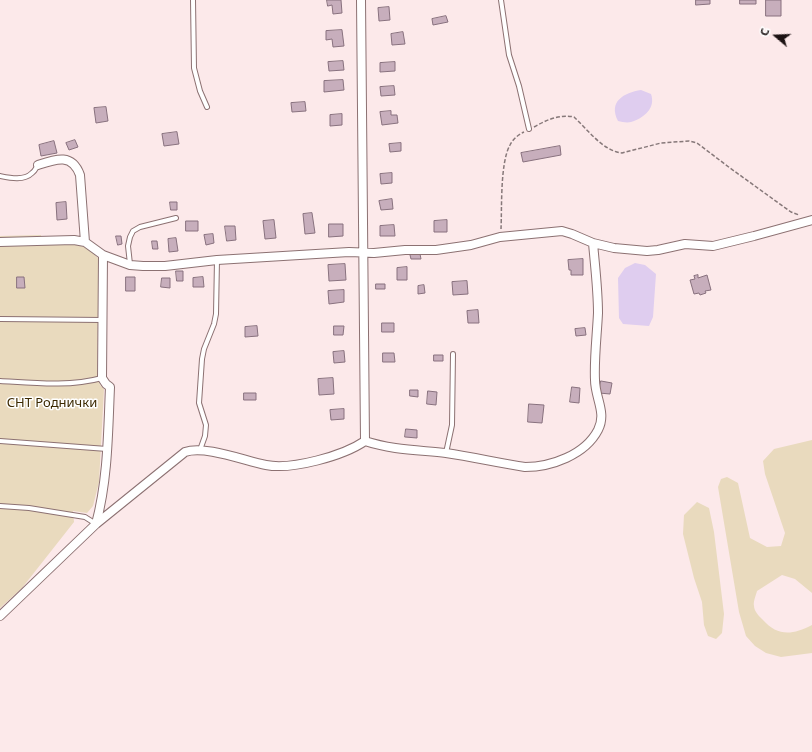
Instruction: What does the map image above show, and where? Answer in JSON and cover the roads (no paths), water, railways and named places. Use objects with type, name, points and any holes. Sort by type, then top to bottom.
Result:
[{"type":"street","points":[[361,0],[365,441]]},
{"type":"street","points":[[38,165],[60,159],[72,162],[77,166],[80,175],[85,242]]},
{"type":"street","points":[[0,242],[74,240],[85,242],[103,255],[130,265],[165,266],[217,260],[363,252],[374,253],[405,250],[436,250],[471,245],[500,237],[562,231],[594,243],[627,250],[647,251],[685,244],[713,246],[812,220]]},
{"type":"street","points":[[365,441],[379,446],[446,454],[525,467],[536,467],[552,464],[567,457],[590,441],[598,430],[602,415],[595,381],[598,311],[594,243]]},
{"type":"street","points":[[96,524],[102,500],[108,450],[110,388],[102,378],[103,255]]},
{"type":"street","points":[[0,616],[96,524],[185,452],[200,450],[267,465],[288,465],[338,455],[365,441]]},
{"type":"lane","points":[[193,0],[194,68],[200,91],[207,107]]},
{"type":"lane","points":[[501,0],[509,55],[519,86],[529,129]]},
{"type":"lane","points":[[0,176],[23,178],[33,172],[38,165]]},
{"type":"lane","points":[[130,265],[128,246],[130,237],[134,231],[140,227],[176,218]]},
{"type":"lane","points":[[200,450],[205,436],[206,425],[199,402],[202,359],[216,314],[217,260]]},
{"type":"lane","points":[[0,319],[103,320]]},
{"type":"lane","points":[[446,454],[452,424],[453,354]]},
{"type":"lane","points":[[0,381],[43,383],[86,382],[102,378]]},
{"type":"lane","points":[[0,442],[108,450]]},
{"type":"lane","points":[[0,506],[29,508],[85,517],[96,524]]},
{"type":"park label","name":"СНТ Роднички","points":[[52,403]]}]
